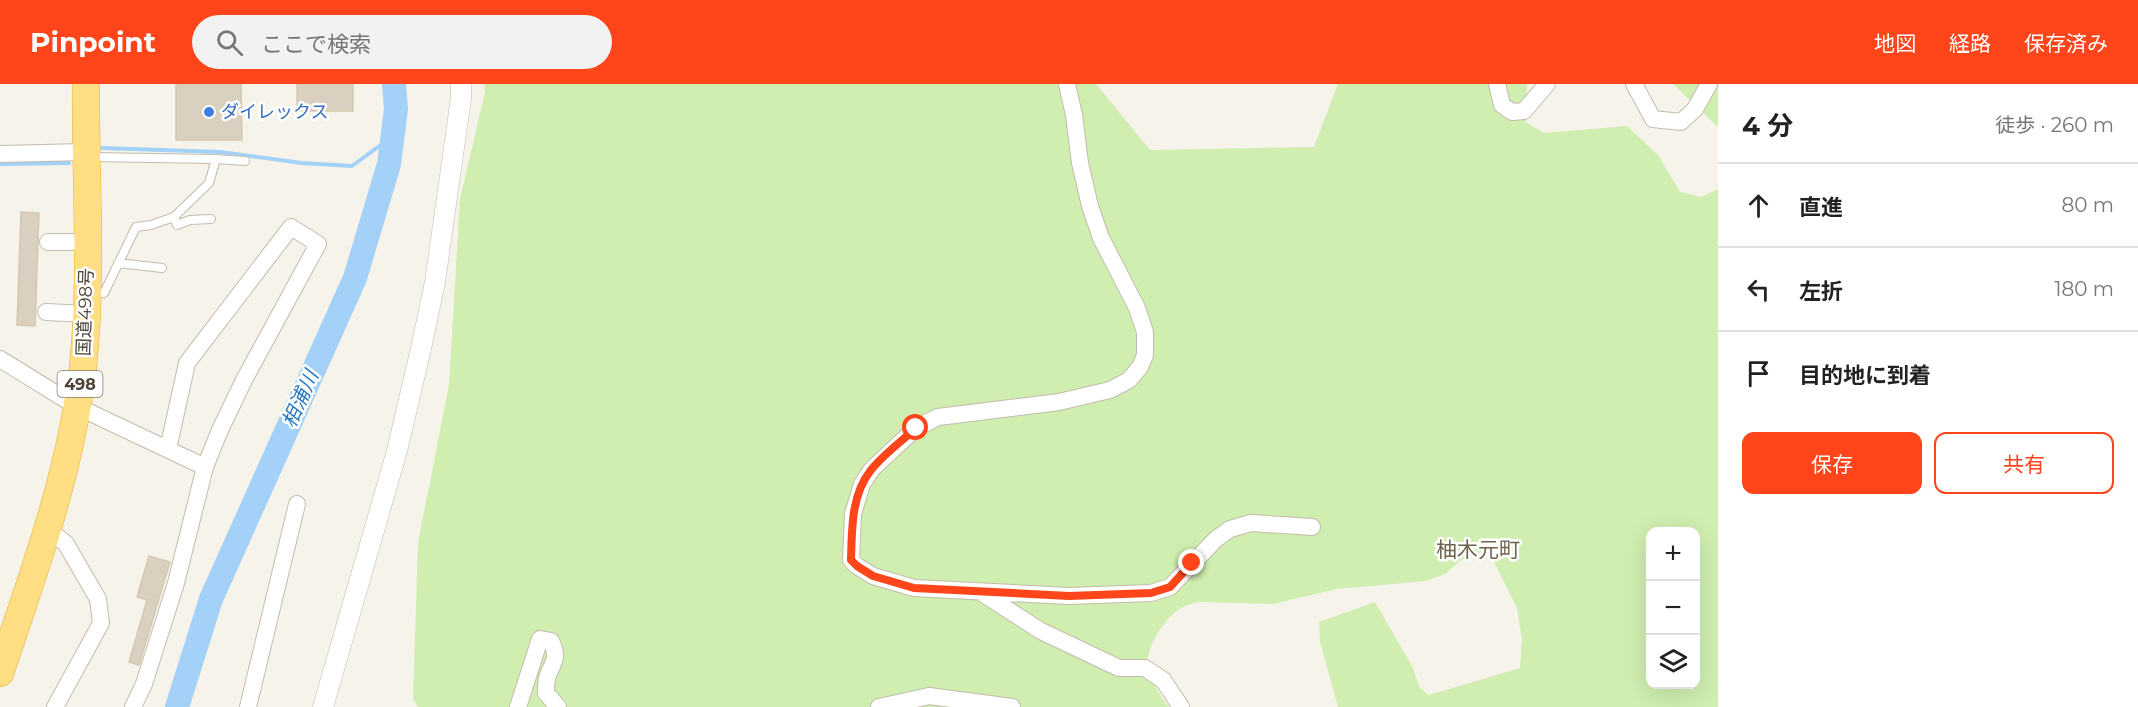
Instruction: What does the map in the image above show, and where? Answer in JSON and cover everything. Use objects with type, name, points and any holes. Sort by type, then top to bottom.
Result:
[{"type":"highway","name":"国道498号","points":[[0,673],[48,530],[65,469],[82,368],[87,304],[86,84]]},
{"type":"street","points":[[323,707],[397,452],[422,344],[440,250],[461,84]]},
{"type":"street","points":[[1067,84],[1074,115],[1080,163],[1090,206],[1101,238],[1137,308],[1145,332],[1145,355],[1140,367],[1129,380],[1110,390],[1059,402],[938,417],[916,428],[872,469],[862,484],[853,514],[851,560],[873,576],[914,588],[1069,596],[1151,593],[1170,587],[1216,539],[1230,529],[1251,523],[1312,527]]},
{"type":"street","points":[[1497,84],[1502,105],[1512,112],[1524,111],[1547,84]]},
{"type":"street","points":[[1634,84],[1653,119],[1681,122],[1695,109],[1709,84]]},
{"type":"street","points":[[0,153],[85,154]]},
{"type":"street","points":[[133,707],[144,684],[176,583],[205,467],[219,430],[318,244],[291,226],[187,363],[168,449]]},
{"type":"street","points":[[48,242],[87,242]]},
{"type":"street","points":[[46,312],[87,304]]},
{"type":"street","points":[[0,359],[76,405],[205,467]]},
{"type":"street","points":[[248,707],[297,504]]},
{"type":"street","points":[[48,530],[66,544],[98,599],[101,613],[101,623],[55,707]]},
{"type":"street","points":[[981,593],[1041,631],[1119,668],[1145,668],[1163,680],[1181,707]]},
{"type":"street","points":[[518,707],[540,639],[551,641],[555,649],[554,664],[547,678],[546,693],[558,707]]},
{"type":"street","points":[[879,707],[929,696],[1012,707]]},
{"type":"lane","points":[[85,154],[245,161]]},
{"type":"lane","points":[[87,304],[104,293],[136,227],[151,225],[174,217],[209,183],[216,159]]},
{"type":"lane","points":[[174,217],[177,225],[190,220],[211,219]]},
{"type":"lane","points":[[118,263],[162,268]]},
{"type":"green space","points":[[484,84],[1096,84],[1150,150],[1314,147],[1338,84],[1527,84],[1526,122],[1544,133],[1627,126],[1658,155],[1680,192],[1701,197],[1718,189],[1718,707],[1338,707],[1320,642],[1319,622],[1375,602],[1412,666],[1420,688],[1429,695],[1520,668],[1522,640],[1517,608],[1488,550],[1461,560],[1445,574],[1426,581],[1336,589],[1273,604],[1200,602],[1184,606],[1162,626],[1151,646],[1148,659],[1153,682],[1169,707],[418,707],[413,699],[418,543],[449,385],[460,199],[485,92]]},
{"type":"green space","points":[[1673,84],[1718,84],[1718,127]]},
{"type":"building","name":"ダイレックス","points":[[176,84],[241,84],[242,140],[176,140]]},
{"type":"building","points":[[297,84],[353,84],[353,111],[297,111]]},
{"type":"building","points":[[21,212],[39,213],[35,326],[17,325]]},
{"type":"building","points":[[149,556],[170,562],[139,665],[129,662],[147,600],[137,597]]},
{"type":"waterway","name":"相浦川","points":[[177,707],[211,599],[355,278],[389,164],[396,109],[394,84]]},
{"type":"waterway","points":[[102,148],[220,152],[302,163],[352,166],[393,136]]},
{"type":"waterway","points":[[0,164],[69,163]]},
{"type":"place","name":"ダイレックス","points":[[209,112]]},
{"type":"district","name":"柚木元町","points":[[1478,549]]},
{"type":"route","points":[[916,428],[872,469],[862,484],[853,514],[851,560],[873,576],[914,588],[981,593],[1069,596],[1151,593],[1170,587],[1192,563]]}]
